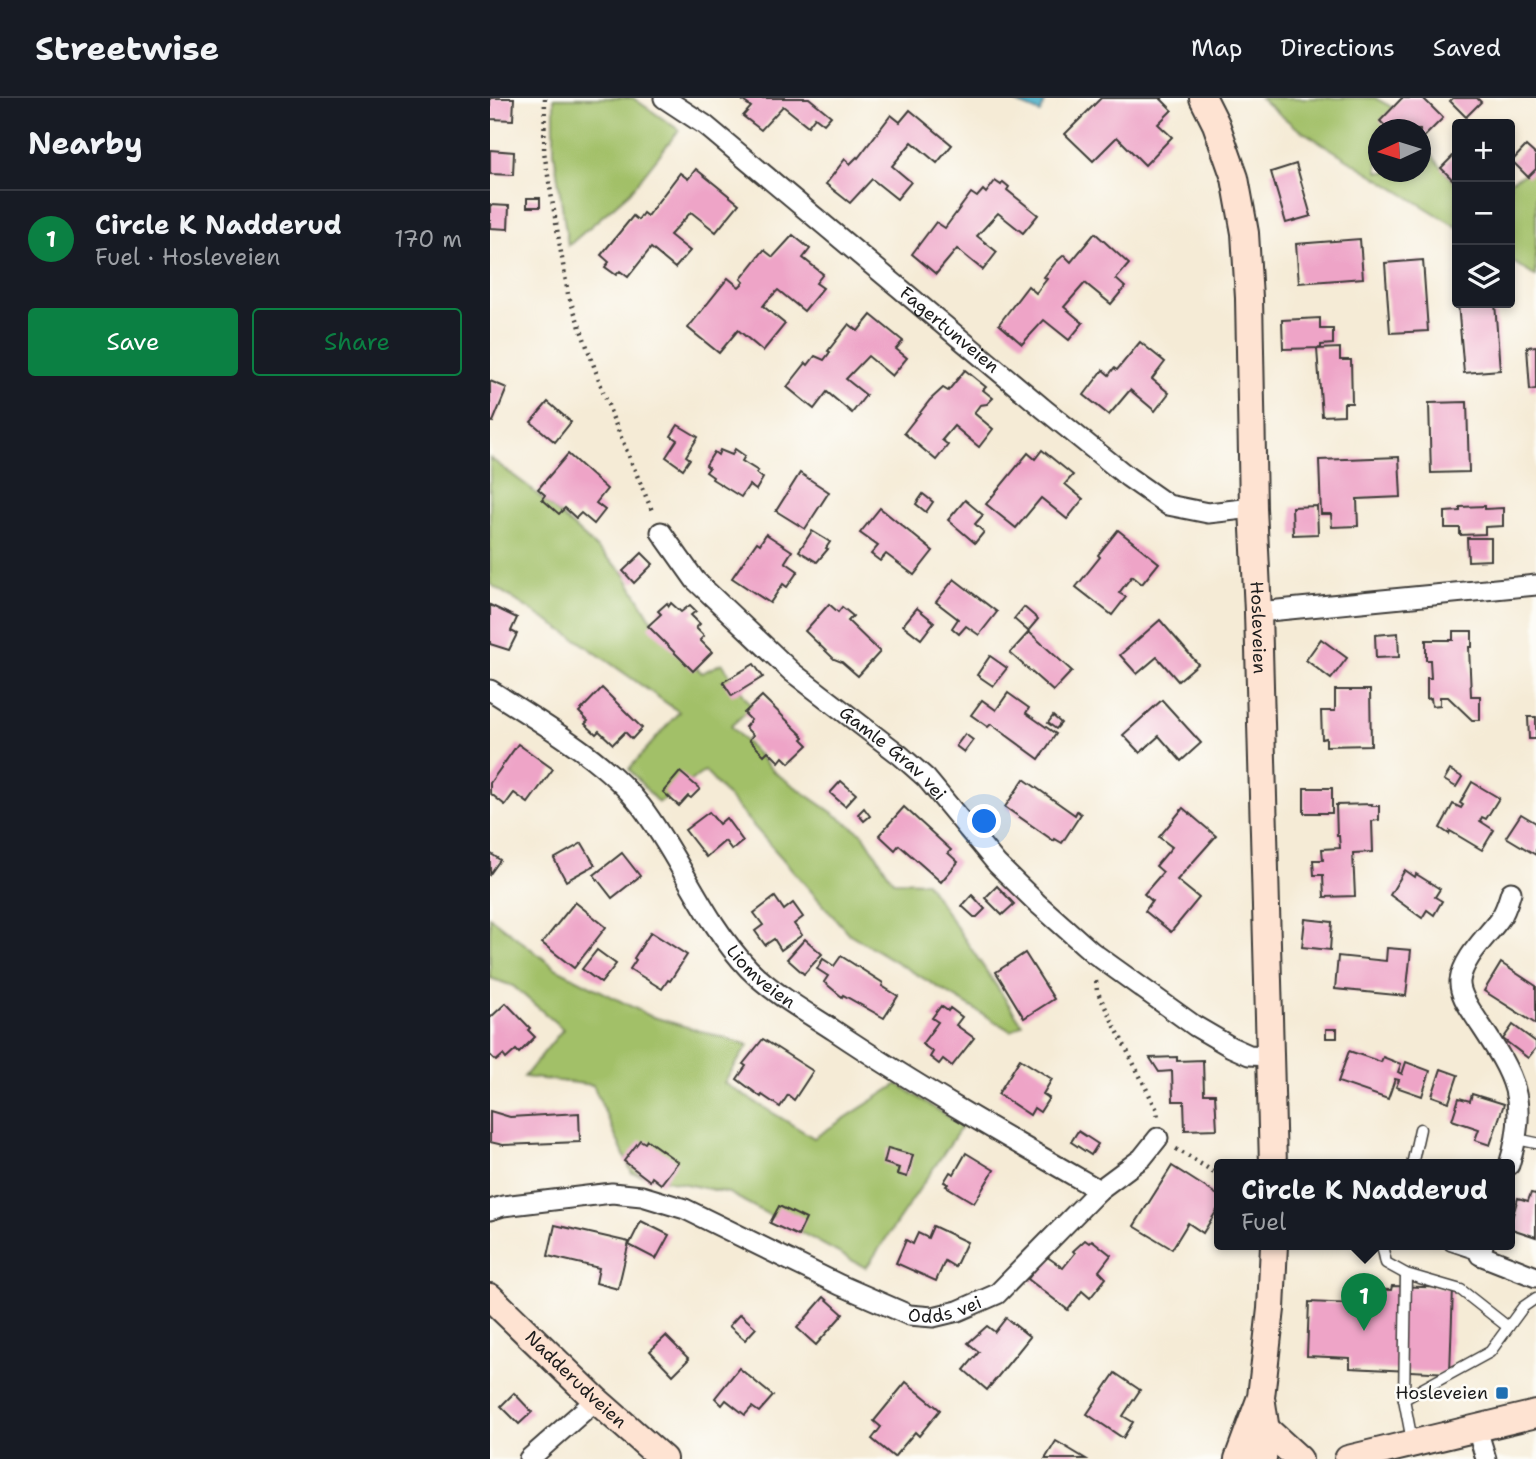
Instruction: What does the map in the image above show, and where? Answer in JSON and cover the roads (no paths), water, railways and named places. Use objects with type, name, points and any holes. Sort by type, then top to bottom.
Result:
[{"type":"main road","name":"Hosleveien","points":[[1203,98],[1216,124],[1236,178],[1245,233],[1273,1159]]},
{"type":"main road","points":[[1238,1459],[1260,1459],[1265,1429],[1261,1397],[1271,1310],[1274,1250]]},
{"type":"main road","name":"Nadderudveien","points":[[490,1297],[596,1400],[663,1459]]},
{"type":"main road","points":[[1238,1459],[1261,1397]]},
{"type":"main road","points":[[1348,1459],[1536,1414]]},
{"type":"main road","points":[[1265,1429],[1299,1459]]},
{"type":"street","name":"Fagertunveien","points":[[664,98],[705,125],[1044,409],[1128,477],[1168,505],[1208,513],[1253,508]]},
{"type":"street","name":"Gamle Grav vei","points":[[661,532],[695,580],[792,673],[926,778],[997,864],[1092,952],[1195,1026],[1249,1055],[1269,1056]]},
{"type":"street","points":[[1258,612],[1536,585]]},
{"type":"street","name":"Liomveien","points":[[490,691],[612,774],[641,806],[726,941],[749,970],[774,991],[870,1054],[1099,1190]]},
{"type":"street","points":[[1511,892],[1503,915],[1468,962],[1460,981],[1464,999],[1512,1077],[1526,1141],[1512,1159]]},
{"type":"street","name":"Odds vei","points":[[490,1210],[503,1206],[612,1193],[642,1196],[685,1209],[840,1285],[909,1315],[933,1317],[958,1311],[997,1294],[1099,1190],[1142,1158],[1158,1138]]},
{"type":"street","points":[[1481,1250],[1536,1277]]},
{"type":"street","points":[[529,1459],[596,1400]]},
{"type":"street","points":[[1477,1429],[1486,1459]]},
{"type":"lane","points":[[1413,1159],[1420,1129]]},
{"type":"lane","points":[[1383,1250],[1386,1263],[1406,1274],[1461,1290],[1508,1327]]},
{"type":"lane","points":[[1406,1274],[1404,1399],[1413,1444]]},
{"type":"lane","points":[[1404,1399],[1490,1352],[1523,1307],[1536,1298]]},
{"type":"water","points":[[1013,98],[1047,98],[1040,113],[1012,101]]},
{"type":"place","name":"Circle K Nadderud","points":[[1364,1331]]},
{"type":"place","name":"Hosleveien","points":[[1502,1393]]}]
